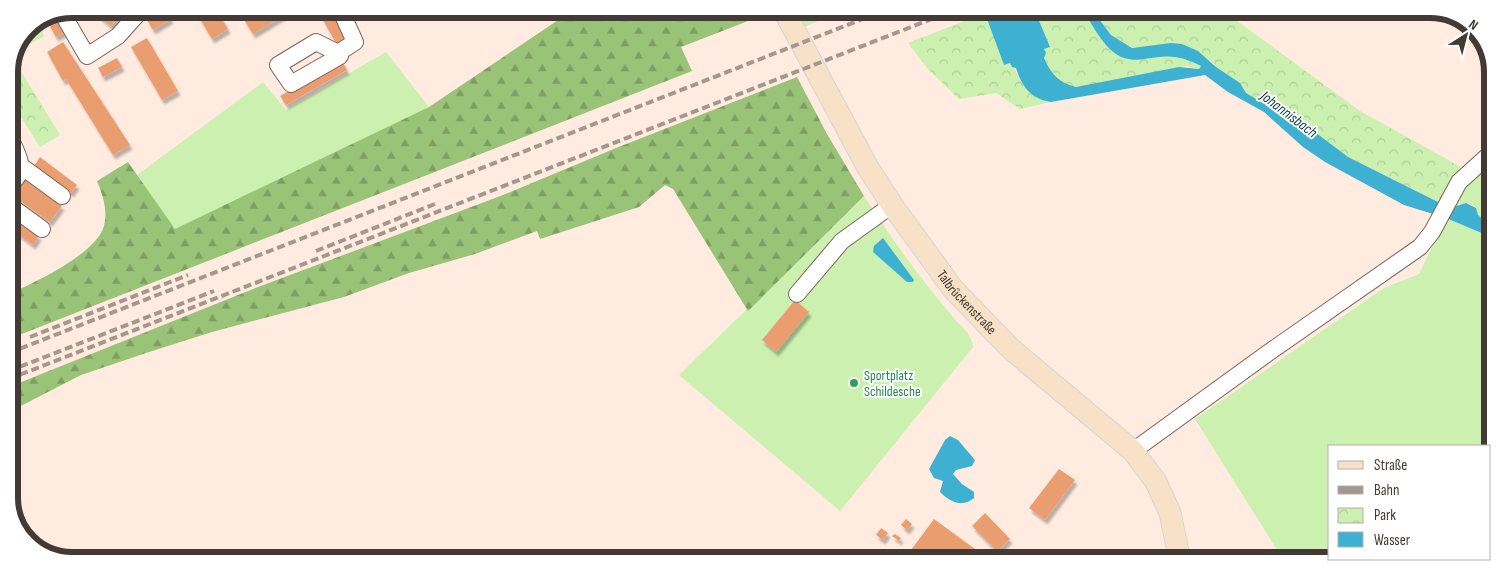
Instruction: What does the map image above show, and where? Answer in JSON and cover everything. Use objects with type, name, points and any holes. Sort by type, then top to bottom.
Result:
[{"type":"main road","name":"Talbrückenstraße","points":[[788,18],[845,129],[892,205],[953,289],[981,321],[1011,349],[1132,451],[1156,482],[1170,513],[1178,552]]},
{"type":"street","points":[[66,19],[87,56],[118,36],[134,18]]},
{"type":"street","points":[[338,53],[355,42],[344,18]]},
{"type":"street","points":[[18,153],[22,166],[18,175]]},
{"type":"street","points":[[1132,451],[1420,247],[1438,221],[1461,179],[1483,160]]},
{"type":"street","points":[[22,166],[62,196]]},
{"type":"street","points":[[797,294],[842,241],[892,205]]},
{"type":"street","points":[[18,212],[42,229]]},
{"type":"green space","points":[[561,18],[756,18],[681,47],[692,71],[18,335],[18,290],[48,275],[77,257],[99,237],[104,226],[105,214],[104,203],[97,181],[128,162],[175,229],[429,107]]},
{"type":"green space","points":[[799,18],[825,18],[804,27]]},
{"type":"green space","points":[[972,18],[987,18],[1004,65],[1010,63],[1030,90],[1038,97],[1051,102],[1020,109],[996,93],[959,99],[928,69],[908,43]]},
{"type":"green space","points":[[1038,18],[1088,18],[1106,45],[1117,55],[1124,58],[1137,60],[1176,57],[1201,66],[1199,69],[1186,66],[1075,87],[1067,85],[1050,71],[1044,57],[1044,49],[1050,47]]},
{"type":"green space","points":[[1098,18],[1233,18],[1360,111],[1461,167],[1438,202],[1348,157],[1280,109],[1268,106],[1246,93],[1240,83],[1216,67],[1211,61],[1171,43],[1142,48],[1126,46],[1111,35]]},
{"type":"green space","points":[[40,27],[44,36],[24,48],[33,33]]},
{"type":"green space","points":[[386,52],[429,107],[175,230],[137,175],[263,82],[286,110]]},
{"type":"green space","points":[[18,67],[60,135],[40,147],[18,112]]},
{"type":"green space","points":[[797,77],[827,134],[864,196],[748,311],[673,189],[665,185],[639,207],[540,239],[537,231],[475,254],[409,273],[344,297],[212,332],[146,353],[81,375],[18,407],[18,383],[253,289],[503,195],[616,148]]},
{"type":"green space","points":[[1483,166],[1483,220],[1477,215],[1476,207],[1466,203],[1451,206],[1465,183]]},
{"type":"green space","points":[[864,196],[917,272],[968,334],[973,347],[840,511],[679,375]]},
{"type":"green space","points":[[1446,218],[1483,234],[1484,445],[1328,445],[1328,552],[1278,552],[1195,419],[1384,288],[1419,274]]},
{"type":"water","name":"Johannisbach","points":[[987,18],[1038,18],[1050,47],[1044,49],[1046,53],[1044,58],[1047,64],[1060,80],[1076,87],[1179,67],[1199,69],[1201,66],[1176,57],[1137,60],[1124,58],[1117,55],[1106,45],[1088,18],[1098,18],[1111,35],[1132,48],[1171,43],[1182,44],[1198,51],[1216,67],[1240,83],[1246,93],[1268,106],[1280,109],[1295,117],[1348,157],[1438,202],[1456,206],[1466,203],[1476,208],[1478,215],[1483,220],[1483,234],[1446,218],[1404,205],[1325,162],[1303,147],[1264,112],[1228,92],[1205,75],[1051,102],[1033,95],[1024,86],[1016,68],[1012,67],[1010,63],[1004,65]]},
{"type":"water","points":[[883,238],[914,280],[913,282],[907,282],[873,252],[874,246]]},
{"type":"water","points":[[950,436],[958,440],[975,460],[972,466],[956,470],[953,474],[962,484],[974,492],[974,498],[965,503],[952,501],[940,492],[943,481],[934,478],[929,469],[945,440]]},
{"type":"building","points":[[101,18],[118,18],[111,26]]},
{"type":"building","points":[[151,18],[171,19],[153,30],[147,20]]},
{"type":"building","points":[[199,18],[221,18],[228,29],[212,39]]},
{"type":"building","points":[[243,18],[279,18],[253,34]]},
{"type":"building","points":[[322,18],[335,18],[347,40],[337,45]]},
{"type":"building","points":[[59,20],[65,32],[56,37],[48,23]]},
{"type":"building","points":[[147,38],[178,91],[162,100],[131,47]]},
{"type":"building","points":[[63,42],[130,145],[113,155],[66,79],[63,81],[47,52]]},
{"type":"building","points":[[117,58],[122,67],[103,77],[98,68]]},
{"type":"building","points":[[342,61],[347,70],[286,105],[280,96]]},
{"type":"building","points":[[40,157],[77,185],[71,193],[34,166]]},
{"type":"building","points":[[24,178],[62,206],[50,222],[18,199],[18,186]]},
{"type":"building","points":[[18,220],[39,236],[33,245],[18,234]]},
{"type":"building","points":[[795,300],[809,312],[776,352],[762,340]]},
{"type":"building","points":[[1059,469],[1075,480],[1045,520],[1029,508]]},
{"type":"building","points":[[985,513],[1010,539],[997,551],[972,526]]},
{"type":"building","points":[[906,519],[912,524],[907,530],[901,525]]},
{"type":"building","points":[[934,519],[979,552],[914,552],[911,550]]},
{"type":"building","points":[[881,528],[888,533],[883,540],[876,535]]},
{"type":"building","points":[[895,534],[901,538],[899,541],[892,536]]},
{"type":"railway","points":[[18,349],[865,18]]},
{"type":"railway","points":[[18,375],[934,18]]},
{"type":"railway","points":[[316,251],[435,204]]},
{"type":"railway","points":[[30,337],[188,275]]},
{"type":"railway","points":[[18,367],[214,291]]},
{"type":"place","name":"Sportplatz Schildesche","points":[[854,383]]}]
